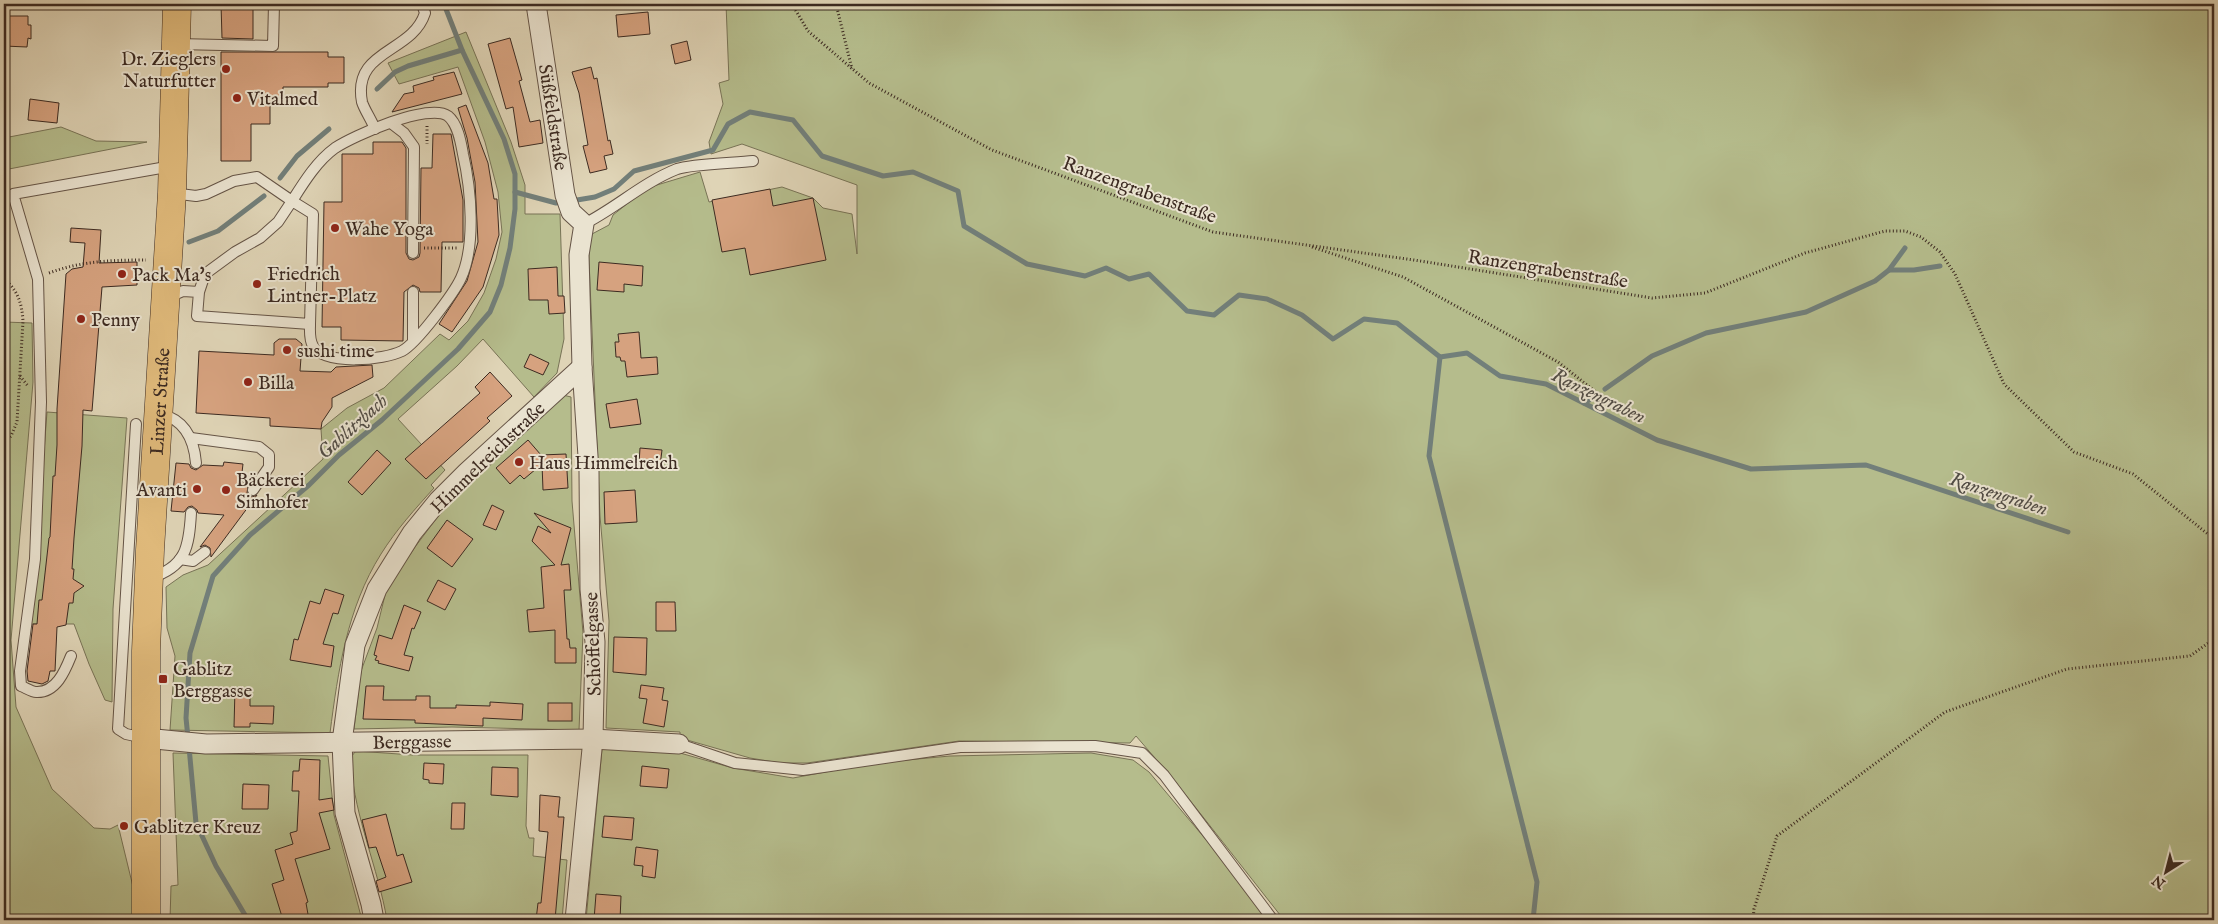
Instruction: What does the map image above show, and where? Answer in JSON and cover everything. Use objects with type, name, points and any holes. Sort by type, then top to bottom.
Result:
[{"type":"main road","name":"Linzer Straße","points":[[146,920],[145,738],[149,578],[147,418],[167,298],[178,4]]},
{"type":"street","name":"Süßfeldstraße","points":[[536,4],[567,201],[584,224]]},
{"type":"street","points":[[582,367],[579,255],[584,224]]},
{"type":"street","name":"Schöffelgasse","points":[[575,920],[593,739],[595,642],[590,589],[589,471],[582,367]]},
{"type":"street","name":"Himmelreichstraße","points":[[374,920],[345,813],[342,742],[355,645],[377,589],[412,533],[438,501],[582,367]]},
{"type":"street","name":"Berggasse","points":[[145,738],[206,744],[593,739],[679,744]]},
{"type":"lane","points":[[178,44],[273,46],[274,4]]},
{"type":"lane","points":[[375,129],[362,103],[365,74],[368,67],[379,56],[404,42],[415,32],[425,14],[422,4]]},
{"type":"lane","points":[[172,193],[196,196],[206,194],[234,181],[257,177],[292,201],[313,214],[310,324],[310,337],[313,346],[321,354],[330,358],[380,358],[402,351],[431,320],[461,279],[468,248],[470,208],[466,168],[461,143],[453,122],[449,117],[443,114],[427,113],[375,129],[335,148],[316,166],[292,201],[278,222],[260,238],[235,252],[205,274],[198,292],[198,316],[310,324]]},
{"type":"lane","points":[[391,123],[404,132],[414,147],[413,251]]},
{"type":"lane","points":[[584,224],[596,218],[635,190],[678,168],[753,161]]},
{"type":"lane","points":[[71,656],[65,671],[48,690],[35,693],[21,686],[20,672],[34,559],[41,402],[38,279],[14,194],[172,166]]},
{"type":"lane","points":[[167,298],[183,291],[198,292]]},
{"type":"lane","points":[[413,292],[413,340]]},
{"type":"lane","points":[[145,738],[126,734],[118,729],[147,418],[170,416],[181,424],[191,438],[196,463]]},
{"type":"lane","points":[[191,438],[259,447],[269,455],[269,467],[253,490]]},
{"type":"lane","points":[[149,578],[173,567],[184,555],[190,536],[191,513]]},
{"type":"lane","points":[[180,559],[193,561],[205,552]]},
{"type":"lane","points":[[679,744],[735,763],[803,770],[960,747],[1095,746],[1142,753],[1164,775],[1273,920]]},
{"type":"path","name":"Ranzengrabenstraße","points":[[792,4],[808,31],[852,71],[869,83],[992,150],[1213,232],[1414,260],[1652,298],[1705,293],[1805,253],[1885,231],[1905,231],[1921,237],[1940,252],[1955,274],[2004,384],[2074,452],[2133,474],[2214,539]]},
{"type":"path","points":[[836,4],[852,71]]},
{"type":"path","points":[[427,113],[427,150]]},
{"type":"path","points":[[1304,245],[1403,277],[1558,362],[1606,400],[1626,411]]},
{"type":"path","points":[[413,251],[468,248]]},
{"type":"path","points":[[38,279],[50,272],[103,260],[153,260]]},
{"type":"path","points":[[4,279],[18,294],[22,306],[23,321],[18,422],[12,436],[4,444]]},
{"type":"path","points":[[1753,920],[1754,908],[1777,836],[1945,712],[2067,669],[2148,662],[2190,656],[2214,639]]},
{"type":"green space","points":[[726,4],[2214,4],[2214,920],[1284,920],[1174,780],[1136,736],[1130,743],[959,741],[807,763],[780,763],[750,758],[680,738],[680,732],[606,728],[609,621],[600,516],[589,260],[589,240],[592,234],[609,225],[613,215],[647,188],[700,172],[709,202],[782,187],[813,198],[823,208],[852,214],[857,254],[857,185],[742,144],[711,154],[709,142],[723,104],[719,83],[729,80]]},
{"type":"green space","points":[[466,32],[511,142],[525,185],[525,214],[560,214],[564,339],[557,373],[534,397],[483,339],[457,366],[398,419],[445,470],[431,485],[434,488],[387,545],[369,575],[352,618],[346,640],[330,733],[170,730],[175,656],[167,628],[166,587],[183,575],[208,565],[323,459],[321,429],[347,408],[384,388],[440,334],[449,340],[468,321],[484,293],[496,259],[502,232],[498,192],[485,142],[458,67],[399,84],[388,63]]},
{"type":"green space","points":[[61,127],[96,141],[147,142],[4,170],[4,138]]},
{"type":"green space","points":[[4,322],[32,323],[33,382],[11,640],[16,707],[52,789],[94,828],[110,829],[118,825],[135,895],[135,920],[4,920]]},
{"type":"green space","points":[[563,395],[571,397],[572,501],[583,633],[579,730],[452,727],[354,729],[361,671],[377,628],[386,591],[415,547],[454,495],[481,474]]},
{"type":"green space","points":[[47,412],[127,418],[113,609],[112,702],[105,700],[74,624],[31,624]]},
{"type":"green space","points":[[602,749],[680,753],[733,768],[793,778],[874,763],[950,756],[1091,753],[1133,760],[1149,772],[1213,848],[1268,920],[586,920]]},
{"type":"green space","points":[[356,751],[413,755],[528,755],[526,826],[529,838],[534,838],[533,856],[567,860],[562,920],[387,920],[353,785],[351,761]]},
{"type":"green space","points":[[173,753],[328,756],[334,815],[362,920],[170,920],[171,886],[178,885]]},
{"type":"building","points":[[221,4],[253,4],[253,39],[222,38]]},
{"type":"building","points":[[648,12],[650,34],[618,37],[616,15]]},
{"type":"building","points":[[4,16],[28,16],[28,25],[31,25],[31,39],[28,38],[27,47],[4,46]]},
{"type":"building","points":[[510,38],[522,80],[519,81],[530,122],[540,120],[543,143],[519,147],[513,107],[506,109],[488,44]]},
{"type":"building","points":[[687,41],[691,60],[675,64],[671,45]]},
{"type":"building","points":[[221,52],[328,52],[328,57],[344,57],[344,83],[328,83],[328,87],[283,87],[283,105],[270,105],[270,124],[251,124],[251,161],[221,161]]},
{"type":"building","points":[[591,67],[594,79],[597,78],[608,141],[610,140],[613,154],[604,156],[607,169],[590,173],[583,146],[588,145],[579,93],[572,72]]},
{"type":"building","points":[[454,72],[462,94],[392,112],[404,94],[414,92],[413,86],[434,80],[433,77]]},
{"type":"building","points":[[30,99],[59,103],[57,123],[28,120]]},
{"type":"building","points":[[466,105],[488,163],[494,199],[497,199],[499,235],[483,287],[452,332],[439,324],[467,281],[478,242],[475,182],[467,138],[458,108]]},
{"type":"building","points":[[433,134],[451,134],[463,200],[463,242],[442,242],[441,292],[420,292],[419,288],[413,285],[404,292],[403,341],[341,340],[341,327],[322,327],[324,202],[342,202],[342,154],[373,154],[373,142],[402,142],[406,148],[406,253],[409,259],[413,260],[419,257],[420,253],[421,168],[432,168]]},
{"type":"building","points":[[770,189],[773,206],[813,198],[826,260],[750,275],[745,248],[722,252],[712,200]]},
{"type":"building","points":[[71,228],[101,230],[99,263],[137,262],[137,285],[102,287],[92,411],[83,410],[72,569],[74,569],[73,579],[84,586],[74,593],[73,603],[69,603],[66,625],[57,627],[55,671],[50,671],[48,681],[42,684],[28,681],[27,671],[33,624],[37,624],[39,600],[42,600],[50,537],[66,274],[72,269],[83,267],[85,243],[70,242]]},
{"type":"building","points":[[599,262],[643,266],[642,286],[624,284],[624,292],[597,290]]},
{"type":"building","points":[[557,267],[558,296],[564,296],[565,313],[549,314],[548,300],[529,300],[528,269]]},
{"type":"building","points":[[639,332],[641,358],[657,357],[658,374],[627,377],[625,361],[621,361],[620,357],[616,357],[615,342],[619,342],[618,334]]},
{"type":"building","name":"Billa","points":[[279,339],[296,339],[302,344],[300,371],[331,372],[336,367],[372,365],[373,377],[332,398],[332,407],[322,422],[321,429],[270,426],[270,418],[196,413],[199,351],[274,355],[274,343]]},
{"type":"building","points":[[530,354],[549,363],[543,375],[524,367]]},
{"type":"building","points":[[490,372],[512,396],[487,418],[490,421],[426,479],[405,459],[480,393],[475,387]]},
{"type":"building","points":[[637,399],[641,424],[610,428],[606,404]]},
{"type":"building","points":[[528,440],[541,455],[566,454],[568,488],[543,490],[542,464],[524,479],[520,475],[510,484],[496,468]]},
{"type":"building","points":[[640,448],[662,450],[660,466],[639,464]]},
{"type":"building","points":[[377,450],[391,463],[362,495],[348,482]]},
{"type":"building","points":[[224,462],[243,464],[241,481],[248,486],[247,493],[252,497],[257,495],[211,557],[210,548],[205,545],[200,547],[224,515],[198,513],[192,506],[188,507],[184,512],[171,511],[176,463],[189,464],[191,468],[196,470],[203,465],[223,466]]},
{"type":"building","points":[[635,490],[637,522],[605,524],[604,492]]},
{"type":"building","points":[[492,505],[504,511],[496,530],[483,525]]},
{"type":"building","points":[[534,513],[571,528],[561,565],[569,564],[571,590],[564,590],[567,639],[569,639],[570,648],[576,648],[576,663],[555,663],[555,630],[529,632],[527,610],[544,608],[541,567],[555,565],[532,541],[538,526],[551,533]]},
{"type":"building","points":[[447,520],[473,539],[452,567],[427,548]]},
{"type":"building","points":[[438,580],[456,589],[445,610],[427,601]]},
{"type":"building","points":[[325,589],[344,595],[338,614],[333,613],[323,644],[334,646],[331,667],[290,660],[294,639],[298,640],[310,601],[320,604]]},
{"type":"building","points":[[656,602],[675,602],[676,631],[656,631]]},
{"type":"building","points":[[404,605],[421,612],[414,629],[412,628],[404,655],[413,657],[409,671],[378,663],[379,661],[375,660],[377,656],[374,655],[379,635],[392,639]]},
{"type":"building","points":[[614,637],[647,638],[646,675],[613,672]]},
{"type":"building","points":[[641,685],[664,688],[662,700],[668,701],[664,727],[643,723],[647,699],[639,698]]},
{"type":"building","points":[[366,686],[384,686],[383,700],[416,700],[416,696],[430,696],[430,708],[456,708],[456,705],[490,706],[490,702],[523,704],[522,720],[483,718],[483,726],[415,723],[415,720],[363,719]]},
{"type":"building","points":[[235,689],[250,689],[250,706],[274,706],[273,724],[250,723],[250,727],[234,727]]},
{"type":"building","points":[[548,703],[572,703],[572,721],[548,721]]},
{"type":"building","points":[[300,759],[320,760],[319,800],[332,798],[334,810],[319,813],[330,849],[295,859],[308,902],[306,903],[309,920],[283,920],[272,884],[284,880],[275,850],[293,844],[290,833],[297,831],[299,791],[292,791],[293,771],[299,771]]},
{"type":"building","points":[[424,763],[444,764],[443,784],[429,783],[429,780],[423,779]]},
{"type":"building","points":[[642,766],[669,769],[667,788],[640,786]]},
{"type":"building","points":[[492,767],[518,768],[518,797],[491,795]]},
{"type":"building","points":[[243,784],[269,785],[268,809],[242,809]]},
{"type":"building","points":[[540,795],[560,797],[558,817],[564,817],[555,920],[536,920],[538,903],[541,903],[548,832],[539,831]]},
{"type":"building","points":[[452,803],[465,803],[464,829],[451,829]]},
{"type":"building","points":[[386,814],[397,856],[403,854],[412,882],[379,892],[376,881],[386,877],[376,847],[369,848],[362,820]]},
{"type":"building","points":[[604,816],[634,818],[632,840],[602,837]]},
{"type":"building","points":[[636,847],[658,850],[655,878],[642,876],[643,866],[634,865]]},
{"type":"building","points":[[596,894],[621,896],[620,920],[594,920]]},
{"type":"waterway","name":"Gablitzbach","points":[[188,738],[186,718],[190,653],[213,576],[250,535],[309,485],[339,455],[382,420],[458,349],[490,312],[501,285],[510,248],[515,209],[515,174],[504,139],[462,50],[444,4]]},
{"type":"waterway","points":[[377,89],[395,72],[408,66],[462,50]]},
{"type":"waterway","name":"Ranzengraben","points":[[571,201],[595,197],[614,189],[634,171],[713,150],[728,124],[750,112],[793,120],[822,156],[883,176],[913,172],[958,191],[964,226],[1027,264],[1085,276],[1106,268],[1129,279],[1149,274],[1187,311],[1214,315],[1239,295],[1267,299],[1302,315],[1333,339],[1364,319],[1397,323],[1440,357],[1467,353],[1500,376],[1546,384],[1657,440],[1751,469],[1866,465],[2068,532]]},
{"type":"waterway","points":[[280,178],[297,156],[329,129]]},
{"type":"waterway","name":"Ranzengraben","points":[[515,192],[556,203],[563,202]]},
{"type":"waterway","points":[[189,242],[218,231],[264,196]]},
{"type":"waterway","points":[[1605,389],[1652,356],[1706,333],[1806,312],[1875,281],[1889,270],[1905,248]]},
{"type":"waterway","points":[[1889,270],[1914,270],[1940,266]]},
{"type":"waterway","points":[[1440,357],[1429,456],[1537,882],[1533,920]]},
{"type":"waterway","points":[[1584,403],[1594,397]]},
{"type":"waterway","name":"Gablitzbach","points":[[189,747],[196,823],[216,866],[248,920]]},
{"type":"place","name":"Dr. Zieglers Naturfutter","points":[[226,69]]},
{"type":"place","name":"Vitalmed","points":[[237,98]]},
{"type":"place","name":"Wahe Yoga","points":[[335,228]]},
{"type":"place","name":"Pack Ma's","points":[[122,274]]},
{"type":"place","name":"Friedrich Lintner-Platz","points":[[257,284]]},
{"type":"place","name":"Penny","points":[[81,319]]},
{"type":"place","name":"sushi time","points":[[287,350]]},
{"type":"place","name":"Billa","points":[[248,382]]},
{"type":"place","name":"Haus Himmelreich","points":[[519,462]]},
{"type":"place","name":"Avanti","points":[[197,489]]},
{"type":"place","name":"Bäckerei Simhofer","points":[[226,490]]},
{"type":"place","name":"Gablitz Berggasse","points":[[163,679]]},
{"type":"place","name":"Gablitzer Kreuz","points":[[124,826]]}]
